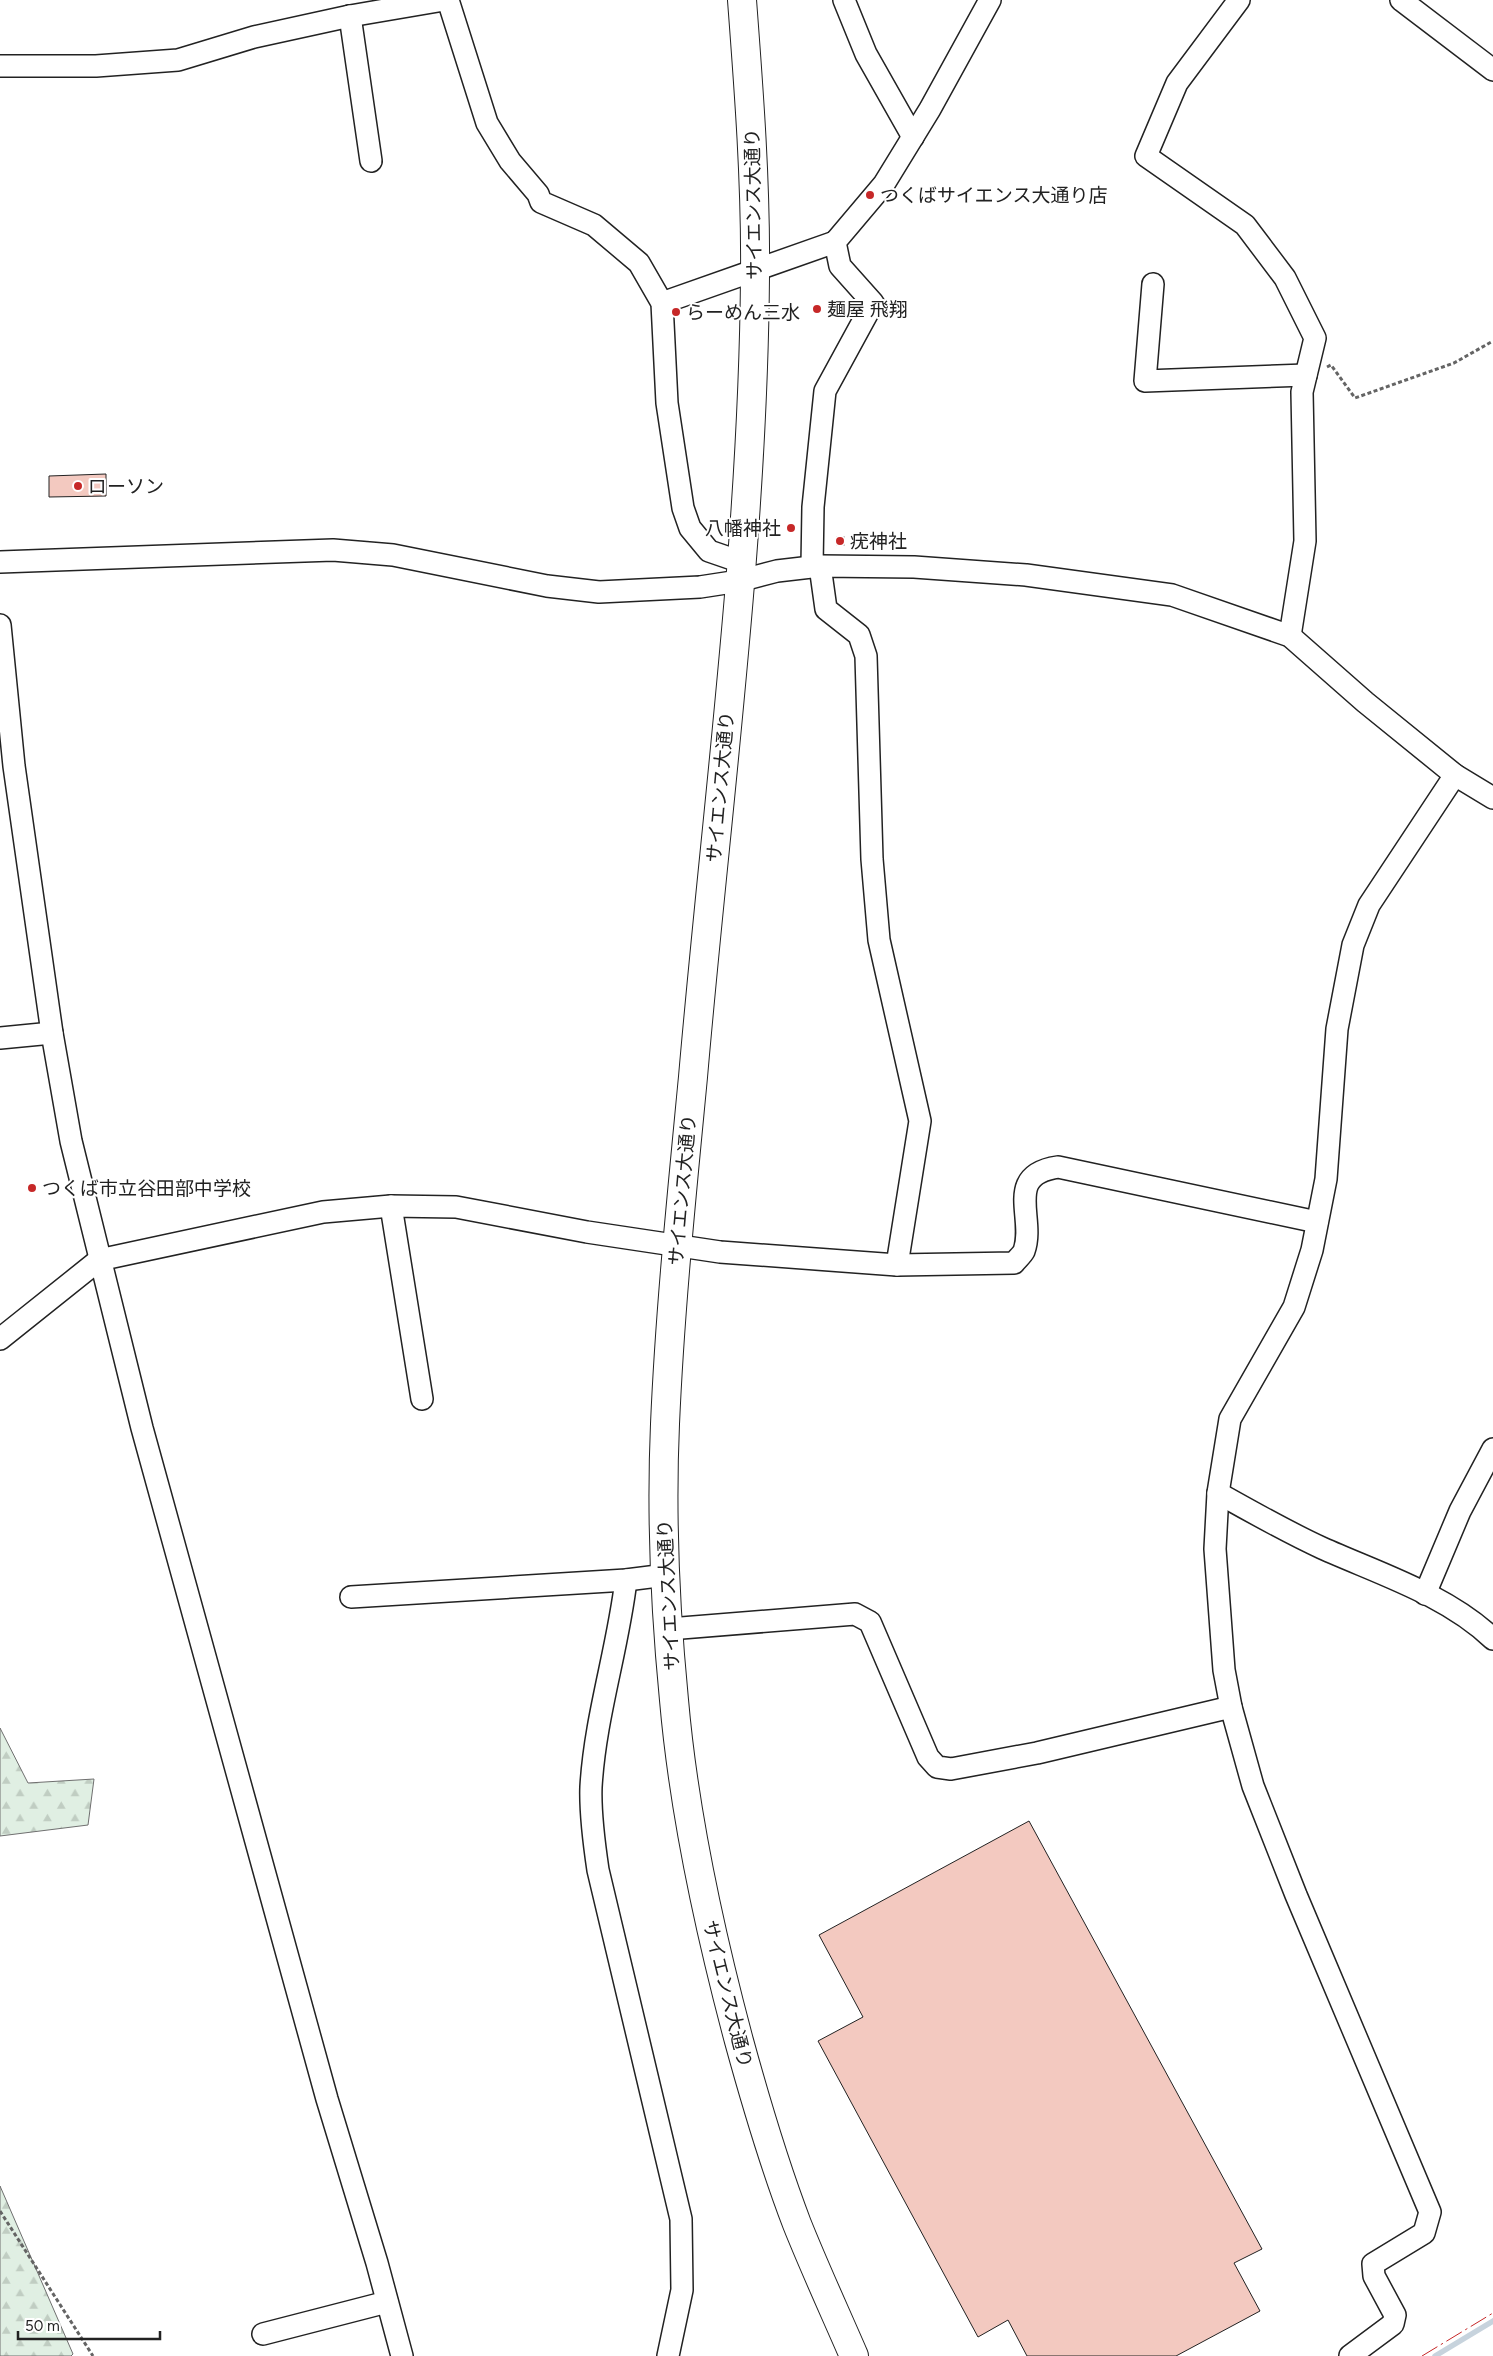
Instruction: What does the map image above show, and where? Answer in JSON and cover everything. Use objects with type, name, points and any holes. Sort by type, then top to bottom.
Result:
[{"type":"main road","name":"サイエンス大通り","points":[[742,0],[752,140],[755,271],[752,372],[740,571],[678,1246],[665,1428],[666,1575],[674,1704],[689,1813],[720,1972],[748,2074],[780,2177],[797,2224],[854,2356]]},
{"type":"street","points":[[0,66],[96,66],[178,60],[254,37],[350,16],[388,5],[444,0]]},
{"type":"street","points":[[448,0],[487,123],[510,161],[538,194],[541,202],[594,225],[639,263],[662,302],[667,402],[683,508],[690,528],[709,551],[740,571]]},
{"type":"street","points":[[844,0],[866,54],[913,137]]},
{"type":"street","points":[[662,302],[835,242],[884,184],[913,137],[990,0]]},
{"type":"street","points":[[1240,0],[1177,83],[1146,156],[1245,225],[1285,278],[1315,338],[1302,392],[1305,541],[1290,636]]},
{"type":"street","points":[[1401,0],[1493,70]]},
{"type":"street","points":[[350,16],[371,161]]},
{"type":"street","points":[[835,242],[840,266],[873,303],[825,391],[813,507],[816,566],[826,609],[859,635],[866,656],[872,859],[879,940],[920,1121],[897,1264]]},
{"type":"street","points":[[1152,284],[1145,381],[1306,374]]},
{"type":"street","points":[[0,562],[333,550],[393,555],[548,586],[599,592],[700,587],[740,571],[777,571],[816,566],[914,566],[1026,574],[1172,595],[1290,636],[1365,702],[1455,775],[1493,798]]},
{"type":"street","points":[[0,625],[7,760],[71,1141],[144,1438],[327,2099],[402,2356]]},
{"type":"street","points":[[1350,2356],[1393,2324],[1395,2315],[1374,2276],[1374,2264],[1424,2233],[1430,2212],[1296,1895],[1253,1786],[1231,1707],[1224,1670],[1215,1549],[1218,1494],[1230,1419],[1294,1307],[1312,1250],[1326,1179],[1337,1029],[1352,945],[1368,905],[1455,775]]},
{"type":"street","points":[[0,1038],[52,1033]]},
{"type":"street","points":[[0,1339],[99,1260],[323,1212],[390,1206],[456,1207],[720,1252],[897,1264],[1014,1263],[1024,1253],[1027,1234],[1023,1194],[1033,1178],[1044,1169],[1058,1167],[1317,1222]]},
{"type":"street","points":[[390,1206],[422,1399]]},
{"type":"street","points":[[1425,1594],[1460,1511],[1493,1449]]},
{"type":"street","points":[[1218,1494],[1320,1547],[1425,1594],[1480,1627],[1493,1639]]},
{"type":"street","points":[[352,1597],[626,1580],[666,1575]]},
{"type":"street","points":[[626,1580],[622,1615],[600,1720],[591,1787],[593,1835],[598,1870],[682,2219],[682,2290],[668,2356]]},
{"type":"street","points":[[669,1629],[855,1614],[870,1622],[928,1757],[937,1767],[951,1769],[1037,1753],[1231,1707]]},
{"type":"street","points":[[263,2334],[387,2302]]},
{"type":"path","points":[[1306,374],[1331,365],[1355,398],[1454,363],[1493,341]]},
{"type":"path","points":[[0,2211],[93,2356]]},
{"type":"green space","points":[[0,1728],[28,1783],[94,1779],[88,1825],[0,1836]]},
{"type":"green space","points":[[0,2186],[73,2354],[71,2356],[0,2356]]},
{"type":"building","name":"ローソン","points":[[106,474],[106,496],[49,497],[49,476]]},
{"type":"building","name":"疣神社","points":[[837,537],[844,537],[844,545],[837,545]]},
{"type":"building","points":[[1029,1821],[1262,2249],[1234,2263],[1260,2311],[1176,2356],[1027,2356],[1008,2320],[978,2337],[818,2041],[863,2017],[819,1935]]},
{"type":"waterway","points":[[1435,2356],[1493,2321]]},
{"type":"power","points":[[1422,2356],[1493,2313]]},
{"type":"place","name":"つくばサイエンス大通り店","points":[[870,195]]},
{"type":"place","name":"麺屋 飛翔","points":[[817,309]]},
{"type":"place","name":"らーめん三水","points":[[676,312]]},
{"type":"place","name":"ローソン","points":[[78,486]]},
{"type":"place","name":"八幡神社","points":[[791,528]]},
{"type":"place","name":"疣神社","points":[[840,541]]},
{"type":"place","name":"つくば市立谷田部中学校","points":[[32,1188]]}]
